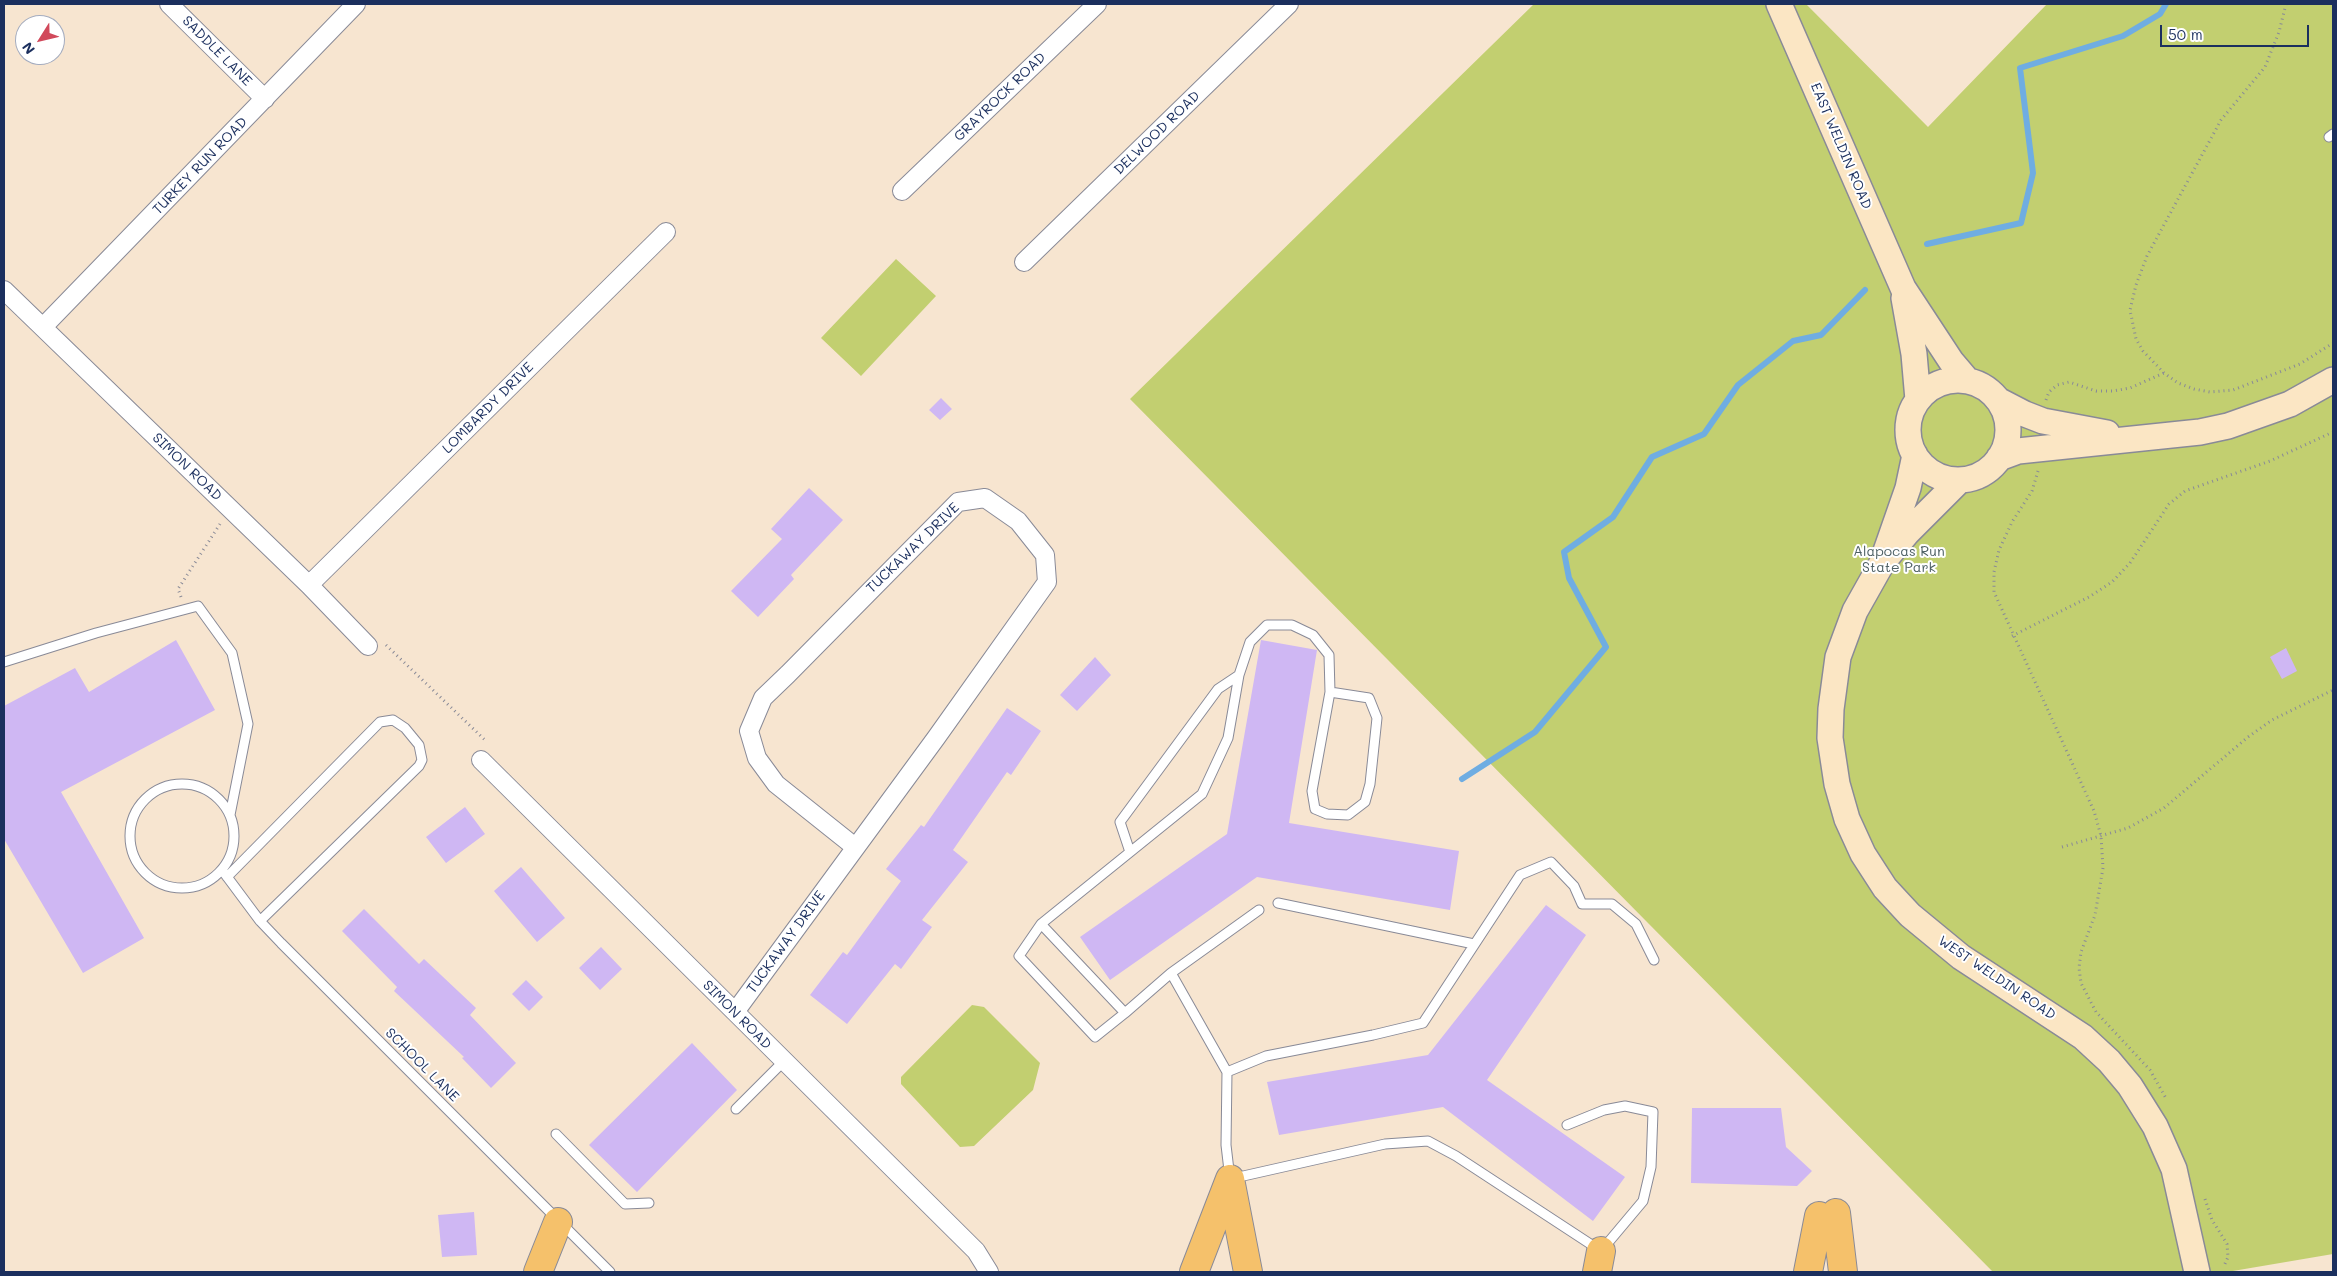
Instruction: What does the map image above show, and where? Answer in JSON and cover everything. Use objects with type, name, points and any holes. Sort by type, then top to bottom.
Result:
[{"type":"main road","points":[[1194,1272],[1230,1179]]},
{"type":"main road","points":[[1230,1179],[1248,1272]]},
{"type":"main road","points":[[1808,1272],[1828,1214],[1843,1272]]},
{"type":"main road","points":[[538,1272],[558,1222]]},
{"type":"street","name":"SADDLE LANE","points":[[169,4],[265,99]]},
{"type":"street","name":"TURKEY RUN ROAD","points":[[42,327],[356,4]]},
{"type":"street","name":"GRAYROCK ROAD","points":[[902,191],[1097,4]]},
{"type":"street","name":"DELWOOD ROAD","points":[[1024,262],[1289,4]]},
{"type":"street","name":"EAST WELDIN ROAD","points":[[1779,4],[1903,288],[1951,361],[1968,381]]},
{"type":"street","name":"LOMBARDY DRIVE","points":[[309,585],[666,232]]},
{"type":"street","name":"EAST WELDIN ROAD","points":[[1903,288],[1914,354],[1918,400]]},
{"type":"street","name":"SIMON ROAD","points":[[4,290],[309,585],[368,646]]},
{"type":"street","points":[[2134,438],[2043,420],[2025,414],[1998,400],[1986,389],[1968,381],[1942,382],[1929,389],[1918,400],[1910,415],[1908,428],[1910,445],[1915,455],[1926,468],[1938,476],[1960,480],[1984,473],[2000,458],[2018,451],[2200,432],[2228,426],[2290,404],[2333,380]]},
{"type":"street","points":[[1998,400],[2006,415],[2008,429],[2007,442],[2000,458]]},
{"type":"street","name":"WEST WELDIN ROAD","points":[[1915,455],[1908,488],[1882,563],[1855,611],[1838,657],[1831,709],[1830,738],[1837,784],[1847,819],[1863,854],[1885,888],[1910,915],[1961,957],[2083,1037],[2109,1061],[2130,1086],[2155,1126],[2174,1169],[2197,1272]]},
{"type":"street","name":"WEST WELDIN ROAD","points":[[1882,563],[1907,533],[1960,480]]},
{"type":"street","name":"TUCKAWAY DRIVE","points":[[735,1012],[1048,582],[1045,555],[1018,521],[985,498],[958,502],[763,698],[749,731],[757,758],[776,784],[855,847]]},
{"type":"street","name":"SIMON ROAD","points":[[486,754],[784,1062],[976,1251],[989,1272]]},
{"type":"lane","points":[[4,662],[96,633],[198,606],[232,653],[248,724],[230,815]]},
{"type":"lane","points":[[1259,910],[1171,973],[1096,1036],[1019,956],[1041,924],[1202,794],[1228,738],[1239,676],[1250,642],[1267,625],[1292,625],[1313,635],[1329,655],[1330,692],[1312,791],[1315,809],[1327,814],[1348,815],[1365,802],[1370,784],[1377,718],[1370,698],[1330,692]]},
{"type":"lane","points":[[1130,852],[1120,822],[1218,689],[1239,676]]},
{"type":"lane","points":[[225,874],[231,856],[234,832],[230,815],[216,796],[196,785],[179,783],[163,787],[148,796],[137,808],[130,825],[130,844],[136,861],[153,880],[171,888],[188,888],[207,883],[225,874],[380,722],[393,720],[405,728],[419,745],[422,760],[406,779],[260,921]]},
{"type":"lane","points":[[1227,1072],[1266,1056],[1423,1023],[1520,875],[1551,862],[1574,886],[1582,904],[1612,904],[1636,924],[1654,960]]},
{"type":"lane","name":"SCHOOL LANE","points":[[225,874],[260,921],[558,1222],[610,1272]]},
{"type":"lane","points":[[1278,903],[1474,944]]},
{"type":"lane","points":[[1041,924],[1125,1013]]},
{"type":"lane","points":[[1171,973],[1227,1072],[1226,1145],[1230,1179],[1385,1144],[1428,1141],[1456,1156],[1599,1261],[1644,1201],[1651,1167],[1653,1112],[1625,1106],[1604,1110],[1567,1125]]},
{"type":"lane","points":[[736,1109],[784,1062]]},
{"type":"lane","points":[[556,1134],[625,1204],[649,1203]]},
{"type":"path","points":[[2286,4],[2280,32],[2265,67],[2221,120],[2147,256],[2136,285],[2130,310],[2136,339],[2143,351],[2164,373],[2178,383],[2210,392],[2233,390],[2300,364],[2333,343]]},
{"type":"path","points":[[2043,420],[2044,404],[2049,392],[2057,385],[2069,382],[2096,391],[2113,391],[2139,385],[2164,373]]},
{"type":"path","points":[[2012,636],[2089,597],[2112,582],[2130,563],[2169,504],[2185,491],[2270,461],[2333,432]]},
{"type":"path","points":[[2041,448],[2038,473],[2032,491],[2012,522],[1999,550],[1994,572],[1994,592],[2012,636],[2094,811],[2102,836],[2103,868],[2095,915],[2081,952],[2079,968],[2081,983],[2096,1012],[2150,1070],[2171,1107]]},
{"type":"path","points":[[185,610],[178,589],[230,508]]},
{"type":"path","points":[[368,646],[379,638],[486,754]]},
{"type":"path","points":[[2062,847],[2128,828],[2164,808],[2248,737],[2272,720],[2333,690]]},
{"type":"path","points":[[2203,1191],[2212,1220],[2227,1244],[2228,1257],[2224,1266]]},
{"type":"green space","name":"Alapocas Run State Park","points":[[1534,4],[1806,4],[1928,127],[2047,4],[2333,4],[2333,1254],[2227,1272],[1993,1272],[1130,399]]},
{"type":"green space","points":[[896,259],[936,296],[861,376],[821,338]]},
{"type":"green space","points":[[972,1005],[984,1007],[1040,1063],[1033,1090],[974,1146],[960,1147],[901,1084],[901,1077]]},
{"type":"building","points":[[941,398],[952,409],[940,420],[929,410]]},
{"type":"building","points":[[809,488],[843,520],[791,575],[794,579],[758,617],[731,591],[782,539],[771,529]]},
{"type":"building","points":[[176,640],[215,710],[61,792],[144,938],[83,973],[4,839],[4,706],[75,668],[89,692]]},
{"type":"building","points":[[1261,640],[1317,650],[1289,823],[1459,851],[1450,910],[1257,877],[1110,980],[1080,937],[1227,834]]},
{"type":"building","points":[[2286,648],[2297,671],[2282,679],[2270,657]]},
{"type":"building","points":[[1095,657],[1111,675],[1077,711],[1060,695]]},
{"type":"building","points":[[1007,708],[1041,731],[1011,775],[1007,772],[953,850],[968,862],[922,920],[932,927],[901,969],[895,964],[847,1024],[810,995],[843,952],[847,955],[901,881],[886,869],[921,825],[924,827]]},
{"type":"building","points":[[465,807],[485,834],[446,863],[426,837]]},
{"type":"building","points":[[521,867],[565,918],[537,942],[494,891]]},
{"type":"building","points":[[1546,905],[1586,935],[1487,1080],[1625,1177],[1593,1221],[1443,1107],[1279,1135],[1267,1082],[1428,1055]]},
{"type":"building","points":[[364,909],[419,964],[424,959],[476,1008],[470,1015],[516,1063],[491,1088],[462,1058],[464,1057],[394,991],[397,987],[342,931]]},
{"type":"building","points":[[601,947],[622,969],[600,990],[579,968]]},
{"type":"building","points":[[526,980],[543,997],[529,1011],[512,994]]},
{"type":"building","points":[[692,1043],[737,1090],[637,1192],[589,1145]]},
{"type":"building","points":[[1692,1108],[1781,1108],[1786,1147],[1812,1171],[1797,1186],[1691,1183]]},
{"type":"building","points":[[474,1212],[477,1255],[442,1257],[438,1215]]},
{"type":"waterway","points":[[1927,244],[2021,223],[2033,173],[2020,68],[2123,36],[2160,14],[2166,4]]},
{"type":"waterway","points":[[1462,779],[1535,732],[1606,647],[1569,578],[1564,552],[1613,517],[1652,457],[1704,434],[1738,385],[1793,341],[1821,335],[1865,290]]}]
